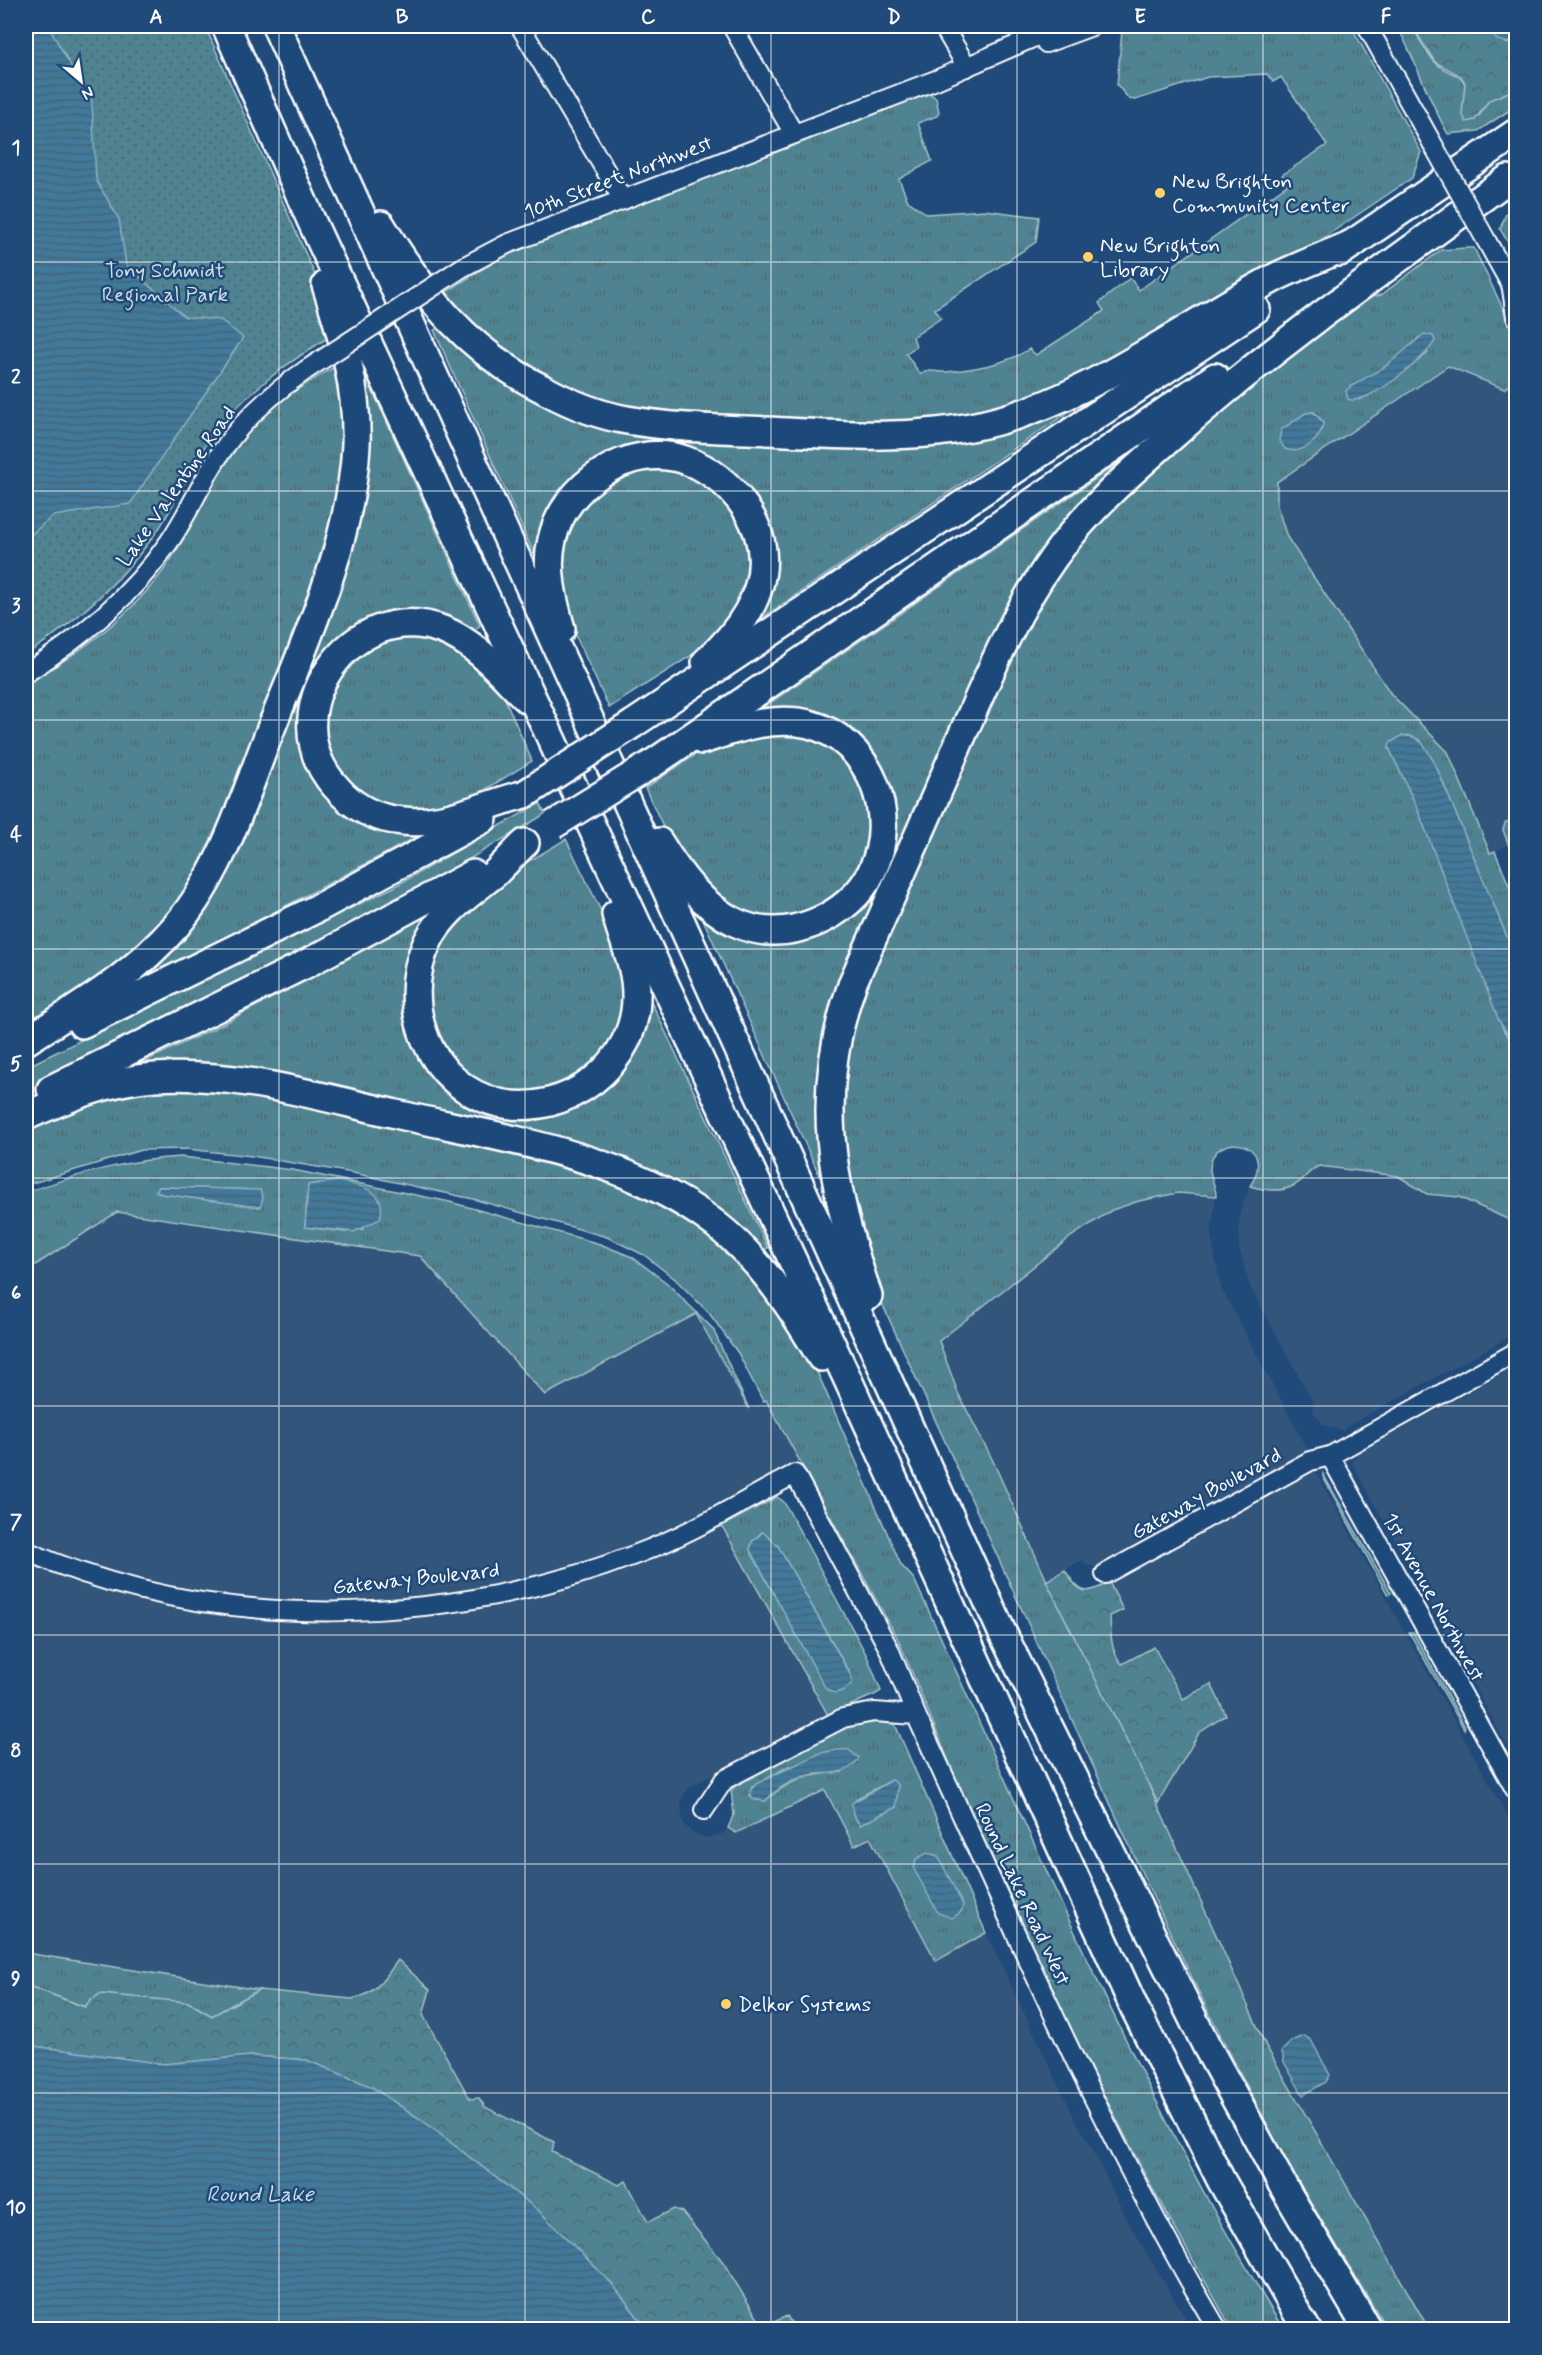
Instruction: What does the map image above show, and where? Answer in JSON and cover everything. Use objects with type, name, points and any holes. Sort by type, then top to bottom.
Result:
[{"type":"highway","points":[[226,26],[311,220],[1158,2057],[1221,2180],[1303,2325]]},
{"type":"highway","points":[[276,26],[1002,1632],[1206,2045],[1282,2184],[1368,2330]]},
{"type":"highway","points":[[290,55],[381,226],[414,276],[447,319],[487,356],[529,382],[580,407],[627,420],[673,426],[854,436],[918,435],[983,425],[1026,412],[1068,394],[1189,329],[1278,276],[1354,243]]},
{"type":"highway","points":[[26,1051],[337,899],[525,794],[1516,133]]},
{"type":"highway","points":[[26,1102],[302,966],[450,887],[665,756],[1262,345],[1512,176]]},
{"type":"highway","points":[[955,1527],[871,1307],[846,1228],[835,1179],[829,1115],[832,1069],[839,1028],[853,982],[1008,634],[1033,589],[1065,541],[1125,477],[1220,393],[1512,176]]},
{"type":"highway","points":[[26,1041],[121,980],[156,949],[194,903],[214,868],[235,821],[322,593],[347,510],[354,463],[356,427],[347,359],[317,259],[311,220]]},
{"type":"highway","points":[[591,725],[555,605],[549,575],[551,541],[563,511],[589,480],[612,466],[651,457],[684,459],[723,480],[732,488],[756,526],[763,561],[758,593],[742,623],[667,701]]},
{"type":"highway","points":[[525,794],[440,820],[414,822],[374,815],[351,802],[323,770],[311,734],[312,710],[319,686],[327,672],[345,651],[368,634],[381,629],[407,625],[442,630],[466,642],[537,710]]},
{"type":"highway","points":[[611,768],[689,885],[717,911],[738,924],[772,930],[807,926],[837,913],[856,895],[872,873],[882,835],[882,810],[868,770],[846,744],[809,724],[780,721],[752,724],[665,756]]},
{"type":"highway","points":[[525,843],[494,874],[456,904],[435,930],[421,957],[414,995],[426,1043],[449,1074],[467,1089],[488,1099],[512,1104],[549,1102],[585,1087],[611,1064],[630,1029],[635,1005],[635,982],[599,843]]},
{"type":"highway","points":[[26,1116],[66,1099],[138,1079],[187,1076],[248,1081],[585,1158],[622,1170],[669,1193],[701,1214],[732,1239],[786,1302],[830,1374],[863,1445],[962,1630]]},
{"type":"street","points":[[520,26],[623,200]]},
{"type":"street","points":[[732,26],[794,134]]},
{"type":"street","points":[[943,26],[967,68]]},
{"type":"street","name":"10th Street Northwest","points":[[967,68],[986,56],[1060,26]]},
{"type":"street","name":"10th Street Northwest","points":[[306,369],[463,267],[507,244],[967,68],[985,64],[1092,26]]},
{"type":"street","points":[[1367,26],[1514,292],[1516,317]]},
{"type":"street","name":"Lake Valentine Road","points":[[26,673],[92,627],[129,591],[170,541],[234,434],[271,396],[306,369]]},
{"type":"street","name":"Gateway Boulevard","points":[[1106,1574],[1310,1461],[1330,1456],[1516,1352]]},
{"type":"street","name":"1st Avenue Northwest","points":[[1330,1456],[1516,1791]]},
{"type":"street","name":"Gateway Boulevard","points":[[26,1551],[97,1577],[210,1602],[317,1611],[380,1609],[446,1602],[508,1591],[598,1568],[689,1531],[795,1474]]},
{"type":"street","name":"Round Lake Road West","points":[[795,1474],[889,1649],[916,1716],[1100,2113],[1150,2209],[1218,2330]]},
{"type":"street","points":[[704,1810],[724,1779],[843,1718],[874,1712],[916,1716]]},
{"type":"shaded area","points":[[1448,366],[1504,389],[1516,382],[1516,817],[1507,821],[1503,830],[1509,845],[1490,853],[1448,752],[1391,694],[1287,537],[1277,506],[1277,482]]},
{"type":"shaded area","points":[[1319,1166],[1398,1176],[1427,1194],[1459,1197],[1516,1223],[1516,1333],[1344,1428],[1344,1431],[1323,1425],[1312,1410],[1314,1404],[1250,1287],[1239,1248],[1240,1211],[1250,1186],[1261,1190],[1294,1186],[1308,1172]]},
{"type":"shaded area","points":[[1178,1193],[1216,1196],[1211,1235],[1221,1288],[1308,1451],[1101,1568],[1086,1565],[1082,1560],[1046,1581],[992,1459],[950,1377],[939,1340],[1072,1236],[1112,1210],[1139,1201]]},
{"type":"shaded area","points":[[117,1212],[420,1256],[545,1395],[697,1314],[749,1409],[766,1400],[802,1461],[722,1506],[654,1537],[595,1560],[531,1578],[460,1592],[357,1601],[247,1597],[190,1589],[114,1572],[49,1552],[26,1542],[26,1271]]},
{"type":"shaded area","points":[[1516,1366],[1516,1762],[1352,1463],[1357,1454]]},
{"type":"shaded area","points":[[1315,1471],[1516,1831],[1516,2329],[1429,2329],[1266,2046],[1158,1803],[1199,1733],[1226,1715],[1183,1700],[1122,1664],[1116,1658],[1112,1643],[1109,1582],[1305,1473]]},
{"type":"shaded area","points":[[722,1526],[828,1715],[690,1787],[683,1796],[681,1805],[683,1822],[690,1831],[705,1838],[722,1834],[728,1828],[736,1833],[825,1790],[854,1845],[870,1838],[936,1960],[986,1933],[1075,2119],[1089,2142],[1126,2218],[1192,2329],[795,2330],[787,2316],[763,2327],[723,2262],[682,2212],[674,2209],[648,2223],[626,2181],[619,2185],[552,2151],[554,2142],[470,2099],[427,2023],[423,2015],[424,2004],[398,1960],[376,1989],[362,1997],[352,1999],[259,1990],[26,1953],[26,1561],[81,1581],[128,1594],[229,1613],[310,1620],[389,1618],[497,1604],[548,1592],[607,1575],[651,1559]]},
{"type":"green space","name":"Tony Schmidt Regional Park","points":[[26,26],[205,26],[323,293],[337,332],[302,354],[239,405],[212,436],[191,469],[160,527],[131,564],[82,613],[26,655]]},
{"type":"green space","points":[[1136,26],[1351,26],[1421,152],[1412,178],[1283,265],[1108,363],[1027,401],[923,428],[666,415],[596,400],[523,367],[440,296],[501,257],[929,93],[936,98],[939,112],[937,116],[918,123],[932,161],[899,179],[908,201],[927,214],[985,210],[1039,217],[1036,242],[935,309],[941,318],[913,337],[916,346],[906,354],[920,374],[927,371],[947,372],[990,365],[1029,349],[1036,355],[1104,311],[1099,303],[1130,278],[1139,290],[1287,185],[1282,175],[1327,145],[1281,77],[1273,82],[1267,74],[1208,77],[1135,100],[1129,99],[1117,85],[1122,31]]},
{"type":"green space","points":[[1397,26],[1412,26],[1435,62],[1462,79],[1465,84],[1464,102],[1479,116],[1489,100],[1516,89],[1516,106],[1478,131],[1448,134]]},
{"type":"green space","points":[[1412,26],[1497,26],[1495,29],[1506,43],[1516,44],[1516,89],[1489,100],[1475,120],[1466,122],[1462,113],[1465,83],[1461,76],[1435,62]]},
{"type":"green space","points":[[1516,200],[1516,256],[1500,229],[1509,206]]},
{"type":"green space","points":[[1474,248],[1516,336],[1516,382],[1504,389],[1448,366],[1277,482],[1277,506],[1287,537],[1391,694],[1448,752],[1490,853],[1495,851],[1516,903],[1516,959],[1436,766],[1420,740],[1408,735],[1389,748],[1416,805],[1504,1031],[1516,1046],[1516,1223],[1459,1197],[1427,1194],[1398,1176],[1319,1166],[1297,1184],[1282,1190],[1250,1186],[1257,1170],[1257,1158],[1251,1150],[1242,1145],[1231,1145],[1221,1148],[1213,1156],[1210,1168],[1216,1196],[1178,1193],[1139,1201],[1112,1210],[1072,1236],[939,1341],[958,1393],[992,1459],[1051,1590],[1141,1768],[1266,2046],[1429,2329],[1387,2329],[1288,2165],[1207,2009],[1146,1882],[864,1264],[840,1171],[846,1026],[1014,633],[1070,545],[1237,391],[1371,297],[1381,295],[1441,250]],"holes":[[[1418,338],[1428,353],[1390,382],[1359,400],[1386,366],[1410,348]],[[1314,412],[1323,422],[1320,432],[1311,442],[1298,450],[1281,430],[1306,413]]]},
{"type":"green space","points":[[447,324],[548,397],[846,441],[1115,381],[751,625],[760,601],[733,482],[615,459],[537,561],[434,330]]},
{"type":"green space","points":[[344,361],[349,478],[249,778],[175,923],[26,1035],[26,684],[85,646],[138,600],[168,564],[220,472],[244,437],[277,404]]},
{"type":"green space","points":[[362,368],[480,626],[467,633],[422,619],[326,664],[322,778],[424,833],[130,988],[163,953],[340,566]]},
{"type":"green space","points":[[1132,454],[1053,551],[847,982],[827,1192],[702,917],[712,911],[763,936],[876,876],[872,765],[765,715],[763,708]]},
{"type":"green space","points":[[650,464],[710,481],[751,535],[749,596],[714,641],[609,708],[563,608],[559,543],[587,492]]},
{"type":"green space","points":[[441,637],[498,683],[532,761],[465,802],[394,814],[346,786],[323,741],[328,689],[338,670],[382,638]]},
{"type":"green space","points":[[745,733],[813,733],[857,766],[875,822],[854,885],[796,921],[734,914],[680,862],[645,788],[706,748]]},
{"type":"green space","points":[[540,803],[545,814],[418,889],[223,993],[26,1092],[26,1067],[394,887]]},
{"type":"green space","points":[[1516,817],[1516,864],[1503,830],[1505,823]]},
{"type":"green space","points":[[566,839],[623,956],[629,993],[609,1057],[545,1097],[485,1090],[432,1042],[426,961],[486,887]]},
{"type":"green space","points":[[440,909],[415,957],[451,1084],[574,1100],[642,1002],[650,999],[768,1248],[755,1255],[592,1155],[123,1072],[221,1025]]},
{"type":"green space","points":[[193,1081],[602,1171],[719,1236],[805,1344],[901,1565],[914,1579],[1092,1970],[1208,2200],[1283,2329],[1232,2329],[1150,2184],[1075,2038],[957,1781],[899,1641],[766,1400],[763,1401],[738,1353],[709,1313],[675,1279],[644,1255],[607,1237],[473,1199],[353,1173],[252,1156],[186,1149],[141,1150],[26,1185],[26,1121],[94,1095]]},
{"type":"green space","points":[[182,1157],[293,1170],[450,1202],[600,1244],[632,1257],[667,1283],[713,1329],[749,1409],[696,1314],[545,1395],[420,1256],[117,1212],[26,1271],[26,1192],[103,1169],[162,1158]],"holes":[[[337,1181],[364,1229],[345,1232],[305,1227],[308,1185]],[[159,1187],[260,1190],[260,1207],[162,1194],[156,1191]]]},
{"type":"green space","points":[[1323,1474],[1391,1593],[1388,1595],[1323,1477]]},
{"type":"green space","points":[[777,1497],[784,1502],[867,1656],[881,1691],[828,1715],[722,1526]],"holes":[[[762,1532],[778,1546],[851,1675],[852,1683],[831,1692],[826,1688],[750,1550],[752,1542]]]},
{"type":"green space","points":[[1065,1570],[1074,1584],[1083,1590],[1094,1590],[1109,1582],[1123,1610],[1110,1616],[1113,1648],[1122,1664],[1154,1647],[1183,1699],[1211,1684],[1226,1715],[1199,1733],[1158,1803],[1046,1581]]},
{"type":"green space","points":[[1409,1632],[1413,1632],[1465,1727],[1464,1729]]},
{"type":"green space","points":[[891,1715],[986,1933],[936,1961],[870,1838],[854,1846],[825,1790],[736,1833],[728,1828],[734,1814],[731,1791],[737,1784],[848,1725]],"holes":[[[789,1766],[843,1772],[801,1779],[783,1787],[765,1801],[752,1799],[750,1795],[752,1787]],[[892,1780],[898,1785],[896,1807],[860,1825],[853,1814],[856,1799]]]},
{"type":"green space","points":[[26,1953],[259,1990],[212,2016],[188,2002],[91,1999],[85,2007],[26,1985]]},
{"type":"green space","points":[[398,1960],[430,1990],[423,2015],[470,2099],[479,2098],[485,2107],[554,2142],[552,2152],[619,2185],[626,2181],[648,2222],[674,2209],[682,2212],[723,2262],[763,2327],[787,2316],[795,2329],[647,2329],[612,2284],[539,2211],[423,2121],[370,2086],[306,2060],[252,2056],[164,2064],[26,2045],[26,1985],[85,2007],[100,1994],[188,2002],[212,2016],[259,1990],[352,1999],[360,1997],[379,1985]]},
{"type":"water","points":[[26,26],[48,26],[92,102],[96,180],[119,219],[126,265],[185,317],[221,320],[243,338],[130,504],[53,516],[26,539]]},
{"type":"water","points":[[1497,26],[1516,26],[1516,44],[1497,40],[1494,35]]},
{"type":"water","points":[[1424,334],[1433,336],[1435,340],[1409,369],[1368,396],[1356,400],[1348,399],[1346,391],[1350,387],[1386,366]]},
{"type":"water","points":[[1313,412],[1323,422],[1315,440],[1298,450],[1285,449],[1279,440],[1281,430],[1306,413]]},
{"type":"water","points":[[1401,736],[1419,740],[1436,766],[1516,959],[1516,1046],[1499,1021],[1416,805],[1389,748],[1390,743]]},
{"type":"water","points":[[337,1181],[354,1184],[376,1195],[382,1209],[380,1219],[354,1232],[305,1227],[308,1185]]},
{"type":"water","points":[[159,1187],[260,1190],[263,1198],[260,1207],[162,1194],[156,1191]]},
{"type":"water","points":[[763,1532],[778,1546],[851,1676],[852,1683],[845,1690],[835,1693],[826,1689],[750,1550],[752,1542]]},
{"type":"water","points":[[849,1750],[859,1758],[848,1769],[810,1775],[791,1781],[765,1801],[752,1799],[750,1791],[756,1784],[820,1753]]},
{"type":"water","points":[[892,1780],[898,1785],[896,1807],[860,1825],[853,1814],[852,1803]]},
{"type":"water","points":[[927,1853],[938,1856],[963,1905],[961,1912],[952,1918],[938,1913],[914,1869],[916,1859]]},
{"type":"water","points":[[1304,2036],[1311,2040],[1330,2075],[1326,2082],[1303,2095],[1284,2062],[1282,2051],[1292,2041]]},
{"type":"water","name":"Round Lake","points":[[26,2045],[164,2064],[252,2056],[306,2060],[370,2086],[423,2121],[539,2211],[612,2284],[647,2329],[26,2329]]},
{"type":"place","name":"New Brighton Community Center","points":[[1160,193]]},
{"type":"place","name":"New Brighton Library","points":[[1088,257]]},
{"type":"place","name":"Delkor Systems","points":[[726,2004]]}]
